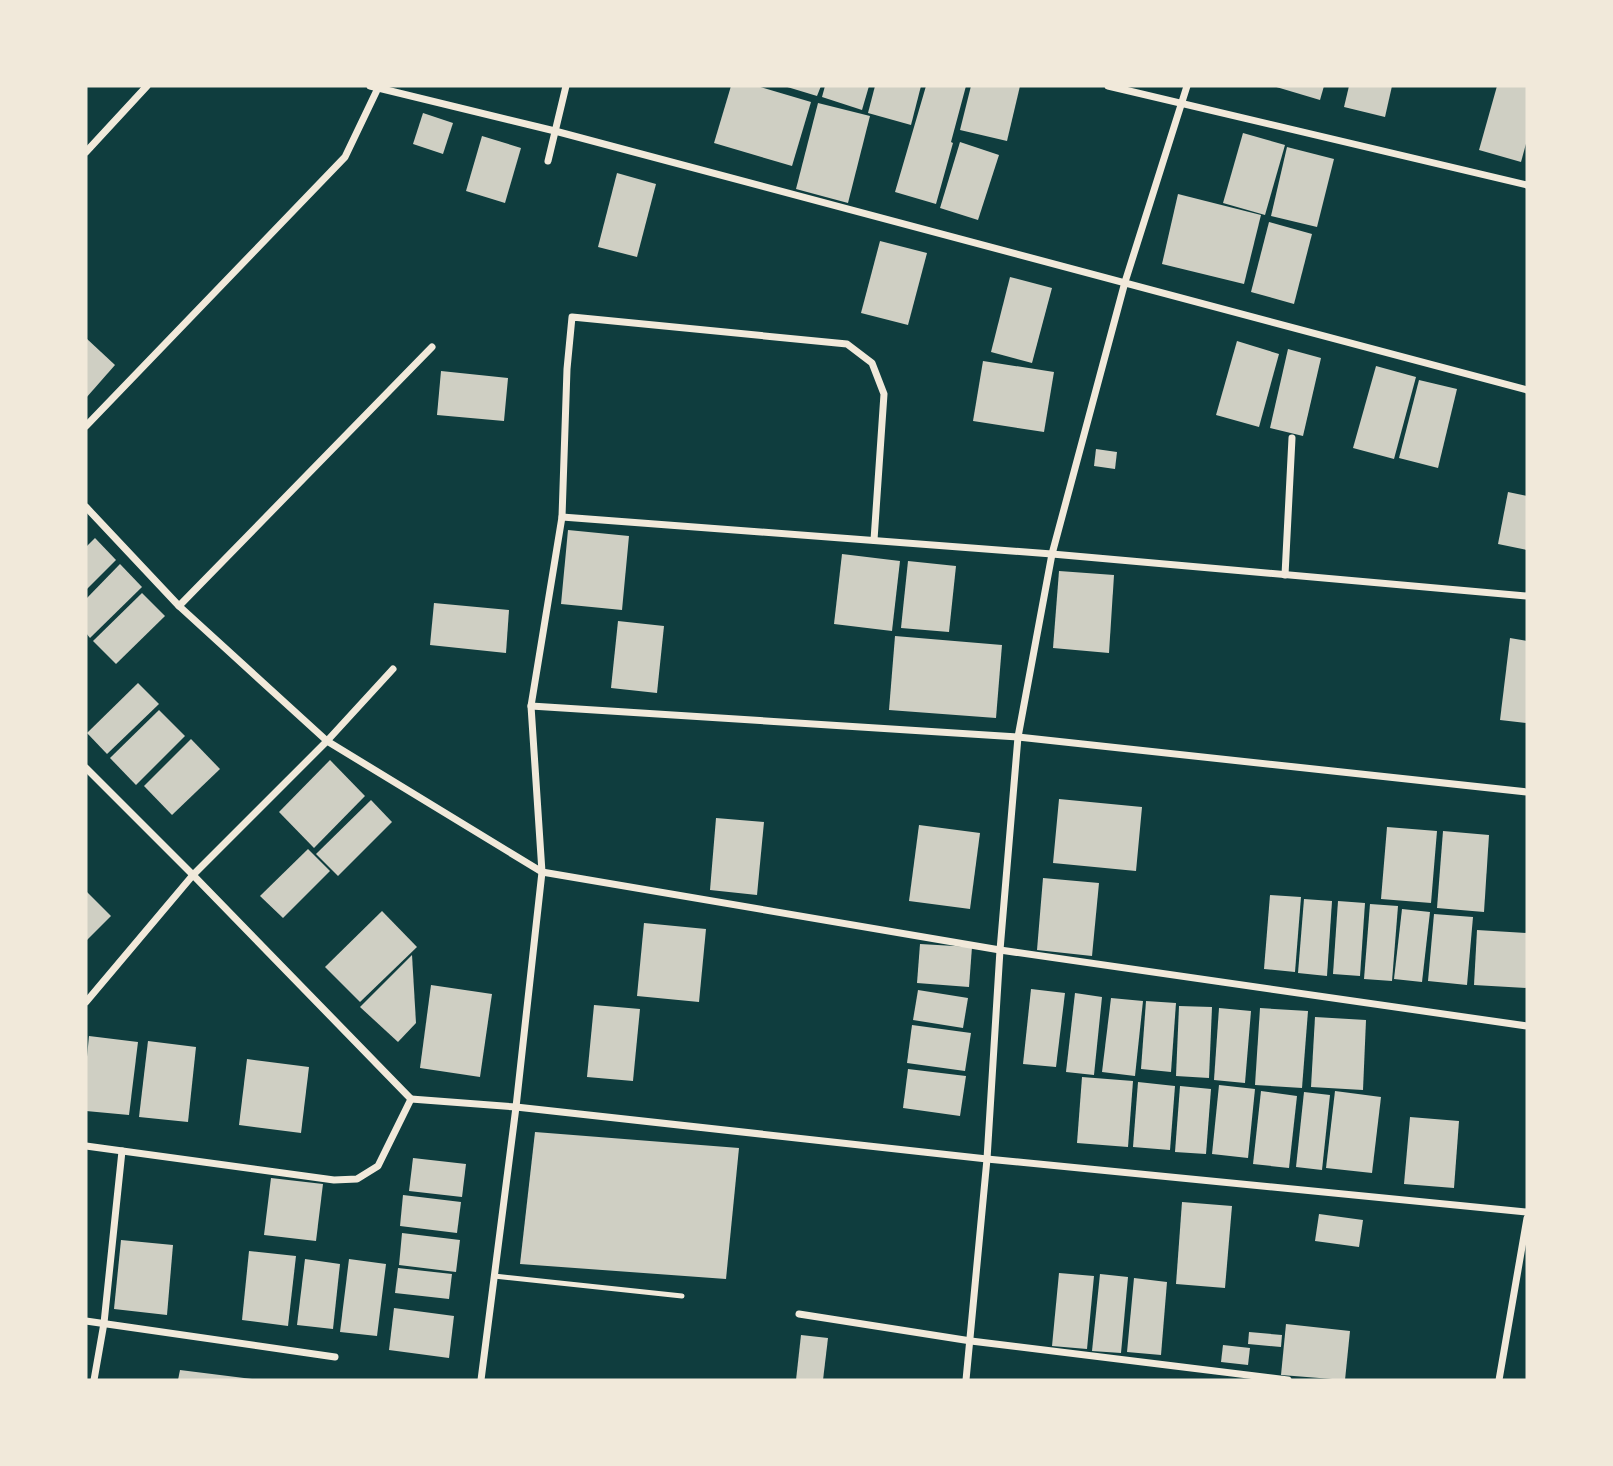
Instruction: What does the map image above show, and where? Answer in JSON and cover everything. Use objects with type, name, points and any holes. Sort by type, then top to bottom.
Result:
[{"type":"street","points":[[86,152],[147,86]]},
{"type":"street","points":[[548,161],[566,86]]},
{"type":"street","points":[[1108,86],[1527,185]]},
{"type":"street","points":[[966,1380],[988,1159],[1000,950],[1018,737],[1052,554],[1125,282],[1187,86]]},
{"type":"street","points":[[86,426],[345,158],[374,87],[555,131],[1527,390]]},
{"type":"street","points":[[481,1380],[516,1107],[542,872],[531,706],[562,517],[567,369],[572,317],[847,344],[872,363],[884,394],[874,540]]},
{"type":"street","points":[[179,606],[432,347]]},
{"type":"street","points":[[1286,575],[1292,438]]},
{"type":"street","points":[[86,507],[179,606],[327,741],[542,872],[1000,950],[1527,1026]]},
{"type":"street","points":[[562,517],[1052,554],[1527,596]]},
{"type":"street","points":[[86,1002],[193,875],[327,741],[393,669]]},
{"type":"street","points":[[531,706],[1018,737],[1527,792]]},
{"type":"street","points":[[86,768],[411,1099],[516,1107],[988,1159],[1527,1212]]},
{"type":"street","points":[[86,1146],[334,1180],[357,1179],[378,1166],[411,1099]]},
{"type":"street","points":[[94,1380],[104,1323],[122,1152]]},
{"type":"street","points":[[1499,1380],[1527,1218]]},
{"type":"street","points":[[799,1314],[971,1341],[1288,1380]]},
{"type":"street","points":[[86,1321],[335,1357]]},
{"type":"lane","points":[[494,1276],[682,1296]]},
{"type":"building","points":[[731,86],[757,86],[811,102],[792,166],[714,143]]},
{"type":"building","points":[[784,86],[821,86],[817,96]]},
{"type":"building","points":[[825,86],[869,86],[862,110],[822,97]]},
{"type":"building","points":[[875,86],[921,86],[911,125],[868,113]]},
{"type":"building","points":[[926,86],[966,86],[936,204],[895,192]]},
{"type":"building","points":[[971,86],[1020,86],[1007,141],[960,130]]},
{"type":"building","points":[[1273,86],[1324,86],[1320,100]]},
{"type":"building","points":[[1349,86],[1392,86],[1385,117],[1344,107]]},
{"type":"building","points":[[1497,86],[1527,86],[1527,140],[1521,162],[1479,150]]},
{"type":"building","points":[[818,103],[870,116],[848,203],[796,189]]},
{"type":"building","points":[[423,113],[453,123],[443,154],[413,144]]},
{"type":"building","points":[[1243,133],[1285,145],[1265,215],[1223,203]]},
{"type":"building","points":[[482,136],[521,148],[505,203],[466,191]]},
{"type":"building","points":[[960,142],[999,155],[978,220],[940,208]]},
{"type":"building","points":[[1287,147],[1334,159],[1317,227],[1271,216]]},
{"type":"building","points":[[617,173],[656,184],[637,257],[598,247]]},
{"type":"building","points":[[1178,194],[1261,215],[1244,284],[1162,264]]},
{"type":"building","points":[[1269,222],[1312,234],[1294,304],[1251,292]]},
{"type":"building","points":[[880,241],[927,253],[908,325],[861,313]]},
{"type":"building","points":[[1010,277],[1052,288],[1032,363],[991,352]]},
{"type":"building","points":[[86,338],[115,365],[86,398]]},
{"type":"building","points":[[1237,341],[1279,354],[1259,427],[1216,415]]},
{"type":"building","points":[[1288,349],[1321,358],[1303,436],[1270,428]]},
{"type":"building","points":[[983,361],[1054,372],[1044,432],[973,421]]},
{"type":"building","points":[[1376,366],[1416,377],[1394,459],[1353,448]]},
{"type":"building","points":[[441,371],[508,378],[504,421],[437,415]]},
{"type":"building","points":[[1419,380],[1457,389],[1438,468],[1399,458]]},
{"type":"building","points":[[1096,449],[1117,452],[1115,469],[1094,466]]},
{"type":"building","points":[[1508,492],[1527,496],[1527,550],[1498,544]]},
{"type":"building","points":[[568,530],[629,536],[622,610],[561,604]]},
{"type":"building","points":[[95,538],[116,560],[86,590],[86,547]]},
{"type":"building","points":[[842,554],[900,561],[892,631],[834,624]]},
{"type":"building","points":[[908,561],[956,566],[949,632],[901,628]]},
{"type":"building","points":[[120,564],[142,587],[90,638],[86,633],[86,599]]},
{"type":"building","points":[[1059,571],[1114,575],[1109,653],[1053,648]]},
{"type":"building","points":[[142,593],[165,616],[116,664],[93,641]]},
{"type":"building","points":[[434,603],[509,610],[506,653],[430,645]]},
{"type":"building","points":[[618,621],[664,626],[657,693],[611,688]]},
{"type":"building","points":[[895,636],[1002,645],[996,718],[889,710]]},
{"type":"building","points":[[1510,638],[1527,641],[1527,723],[1500,720]]},
{"type":"building","points":[[138,683],[159,704],[107,754],[87,733]]},
{"type":"building","points":[[159,710],[185,736],[136,785],[110,758]]},
{"type":"building","points":[[191,739],[220,769],[172,815],[144,786]]},
{"type":"building","points":[[330,760],[365,796],[314,848],[279,812]]},
{"type":"building","points":[[1059,799],[1142,807],[1136,871],[1053,863]]},
{"type":"building","points":[[371,800],[392,822],[338,876],[316,854]]},
{"type":"building","points":[[716,818],[764,822],[757,895],[710,890]]},
{"type":"building","points":[[919,825],[980,833],[970,909],[909,901]]},
{"type":"building","points":[[1387,827],[1437,831],[1431,903],[1381,899]]},
{"type":"building","points":[[1443,831],[1489,835],[1484,912],[1437,908]]},
{"type":"building","points":[[308,849],[330,871],[283,918],[260,896]]},
{"type":"building","points":[[1043,878],[1099,883],[1092,956],[1037,950]]},
{"type":"building","points":[[86,891],[111,916],[86,941]]},
{"type":"building","points":[[1270,895],[1301,897],[1295,972],[1264,969]]},
{"type":"building","points":[[1304,899],[1332,901],[1327,976],[1298,973]]},
{"type":"building","points":[[1338,901],[1365,903],[1360,976],[1333,974]]},
{"type":"building","points":[[1370,904],[1398,906],[1392,981],[1364,979]]},
{"type":"building","points":[[1402,909],[1430,912],[1422,982],[1394,979]]},
{"type":"building","points":[[382,911],[417,947],[360,1002],[325,967]]},
{"type":"building","points":[[1434,914],[1473,917],[1467,985],[1428,981]]},
{"type":"building","points":[[644,923],[706,929],[699,1002],[637,996]]},
{"type":"building","points":[[1477,930],[1527,933],[1527,988],[1474,985]]},
{"type":"building","points":[[920,944],[972,947],[969,987],[917,983]]},
{"type":"building","points":[[412,955],[416,1023],[398,1042],[360,1007]]},
{"type":"building","points":[[431,985],[492,994],[480,1077],[420,1068]]},
{"type":"building","points":[[1031,989],[1065,993],[1056,1067],[1023,1064]]},
{"type":"building","points":[[918,990],[968,998],[963,1028],[913,1020]]},
{"type":"building","points":[[1075,993],[1102,997],[1094,1075],[1066,1072]]},
{"type":"building","points":[[1111,998],[1143,1001],[1135,1076],[1102,1072]]},
{"type":"building","points":[[1146,1001],[1176,1003],[1171,1072],[1141,1069]]},
{"type":"building","points":[[594,1005],[640,1009],[633,1081],[587,1077]]},
{"type":"building","points":[[1179,1006],[1212,1007],[1209,1078],[1176,1076]]},
{"type":"building","points":[[1219,1008],[1251,1011],[1245,1083],[1214,1080]]},
{"type":"building","points":[[1260,1008],[1308,1011],[1302,1088],[1255,1085]]},
{"type":"building","points":[[1315,1017],[1366,1020],[1363,1090],[1311,1087]]},
{"type":"building","points":[[912,1025],[971,1033],[965,1071],[907,1063]]},
{"type":"building","points":[[89,1036],[138,1042],[129,1115],[86,1111]]},
{"type":"building","points":[[148,1041],[196,1047],[188,1122],[139,1117]]},
{"type":"building","points":[[247,1059],[309,1067],[301,1133],[239,1125]]},
{"type":"building","points":[[908,1069],[966,1076],[960,1116],[903,1108]]},
{"type":"building","points":[[1082,1077],[1133,1081],[1128,1147],[1077,1143]]},
{"type":"building","points":[[1138,1082],[1175,1086],[1170,1150],[1133,1147]]},
{"type":"building","points":[[1219,1085],[1255,1089],[1248,1158],[1212,1154]]},
{"type":"building","points":[[1180,1086],[1211,1089],[1206,1154],[1175,1152]]},
{"type":"building","points":[[1261,1091],[1297,1096],[1289,1168],[1253,1164]]},
{"type":"building","points":[[1335,1091],[1381,1097],[1372,1173],[1326,1168]]},
{"type":"building","points":[[1304,1092],[1330,1095],[1322,1170],[1296,1167]]},
{"type":"building","points":[[1410,1117],[1459,1121],[1454,1188],[1404,1184]]},
{"type":"building","points":[[535,1132],[739,1148],[726,1279],[520,1264]]},
{"type":"building","points":[[413,1158],[466,1164],[462,1197],[409,1191]]},
{"type":"building","points":[[271,1178],[323,1184],[316,1241],[264,1235]]},
{"type":"building","points":[[403,1195],[461,1202],[457,1233],[400,1226]]},
{"type":"building","points":[[1182,1202],[1232,1206],[1225,1288],[1176,1284]]},
{"type":"building","points":[[1319,1214],[1363,1220],[1359,1247],[1315,1241]]},
{"type":"building","points":[[402,1233],[460,1240],[456,1272],[399,1265]]},
{"type":"building","points":[[121,1240],[173,1245],[167,1315],[114,1309]]},
{"type":"building","points":[[249,1251],[296,1256],[288,1326],[242,1320]]},
{"type":"building","points":[[305,1259],[340,1264],[333,1329],[297,1325]]},
{"type":"building","points":[[349,1259],[386,1264],[377,1336],[340,1332]]},
{"type":"building","points":[[398,1268],[452,1274],[449,1299],[395,1293]]},
{"type":"building","points":[[1059,1273],[1094,1276],[1087,1349],[1052,1346]]},
{"type":"building","points":[[1100,1274],[1128,1277],[1121,1353],[1092,1351]]},
{"type":"building","points":[[1134,1278],[1167,1282],[1161,1355],[1127,1352]]},
{"type":"building","points":[[394,1308],[454,1316],[449,1358],[389,1350]]},
{"type":"building","points":[[1286,1324],[1350,1331],[1345,1380],[1281,1375]]},
{"type":"building","points":[[1249,1332],[1282,1335],[1281,1347],[1248,1344]]},
{"type":"building","points":[[801,1335],[828,1338],[823,1380],[796,1380]]},
{"type":"building","points":[[1223,1345],[1250,1348],[1248,1365],[1221,1362]]},
{"type":"building","points":[[180,1370],[252,1379],[252,1380],[178,1380]]}]
